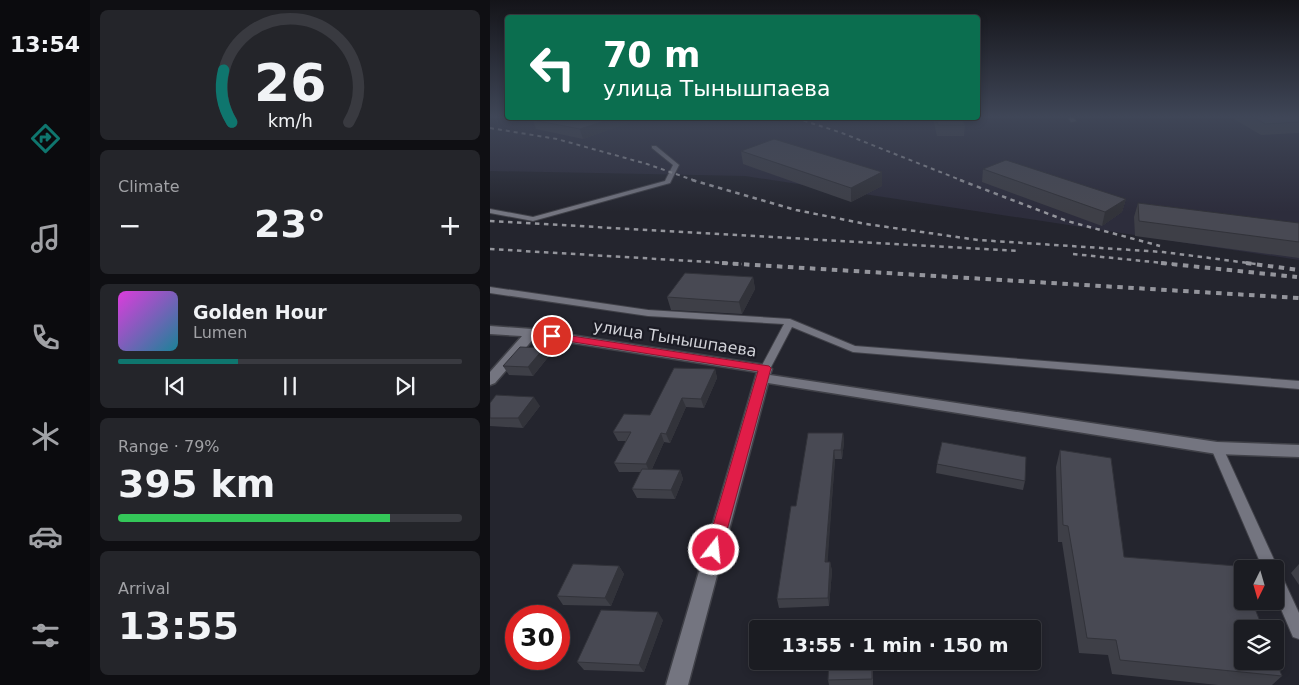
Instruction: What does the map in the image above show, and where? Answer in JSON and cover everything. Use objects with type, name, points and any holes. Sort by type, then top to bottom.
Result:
[{"type":"street","name":"улица Тынышпаева","points":[[490,330],[532,333],[1218,448],[1299,451]]},
{"type":"street","points":[[490,380],[532,333]]},
{"type":"street","points":[[677,685],[764,373]]},
{"type":"lane","points":[[490,211],[533,219],[668,182],[676,165],[655,148]]},
{"type":"lane","points":[[490,290],[648,313],[790,322],[853,348],[1299,385]]},
{"type":"lane","points":[[764,373],[790,322]]},
{"type":"lane","points":[[1218,448],[1267,560]]},
{"type":"lane","points":[[1284,597],[1299,631]]},
{"type":"shaded area","points":[[490,148],[1299,148],[1299,260],[745,176],[490,171]]},
{"type":"building","points":[[749,148],[803,148],[882,172],[851,188],[741,151]]},
{"type":"building","points":[[1006,160],[1126,199],[1105,212],[983,169]]},
{"type":"building","points":[[1138,203],[1299,223],[1299,242],[1139,221]]},
{"type":"building","points":[[685,273],[753,277],[739,302],[667,297]]},
{"type":"building","points":[[520,347],[544,348],[528,367],[503,366]]},
{"type":"building","points":[[674,368],[715,369],[701,399],[682,398],[666,434],[661,433],[646,464],[614,463],[631,432],[613,432],[624,414],[650,415]]},
{"type":"building","points":[[496,395],[534,397],[518,418],[490,418],[490,403]]},
{"type":"building","points":[[808,433],[843,433],[841,450],[834,450],[825,562],[830,562],[828,598],[777,599],[791,506],[796,506]]},
{"type":"building","points":[[942,442],[1026,457],[1025,481],[937,464]]},
{"type":"building","points":[[1060,450],[1111,458],[1124,557],[1234,566],[1234,610],[1256,610],[1259,620],[1234,620],[1234,670],[1280,670],[1282,676],[1120,660],[1116,640],[1087,638],[1068,526],[1063,525]]},
{"type":"building","points":[[642,469],[680,470],[671,490],[632,489]]},
{"type":"building","points":[[573,564],[619,566],[605,598],[557,596]]},
{"type":"building","points":[[601,610],[658,612],[639,665],[577,662]]},
{"type":"building","points":[[829,670],[872,670],[872,679],[828,680]]},
{"type":"railway","points":[[589,148],[647,164],[696,181]]},
{"type":"railway","points":[[880,148],[963,181]]},
{"type":"railway","points":[[692,180],[796,210],[866,224],[978,240],[1163,252],[1256,264]]},
{"type":"railway","points":[[960,180],[1067,221],[1160,246]]},
{"type":"railway","points":[[490,221],[1018,251]]},
{"type":"railway","points":[[490,249],[742,264]]},
{"type":"railway","points":[[1073,254],[1173,264]]},
{"type":"railway","points":[[722,263],[1299,298]]},
{"type":"railway","points":[[1161,263],[1297,277]]},
{"type":"railway","points":[[1246,263],[1299,270]]},
{"type":"route","points":[[552,336],[765,368],[714,550]]}]
